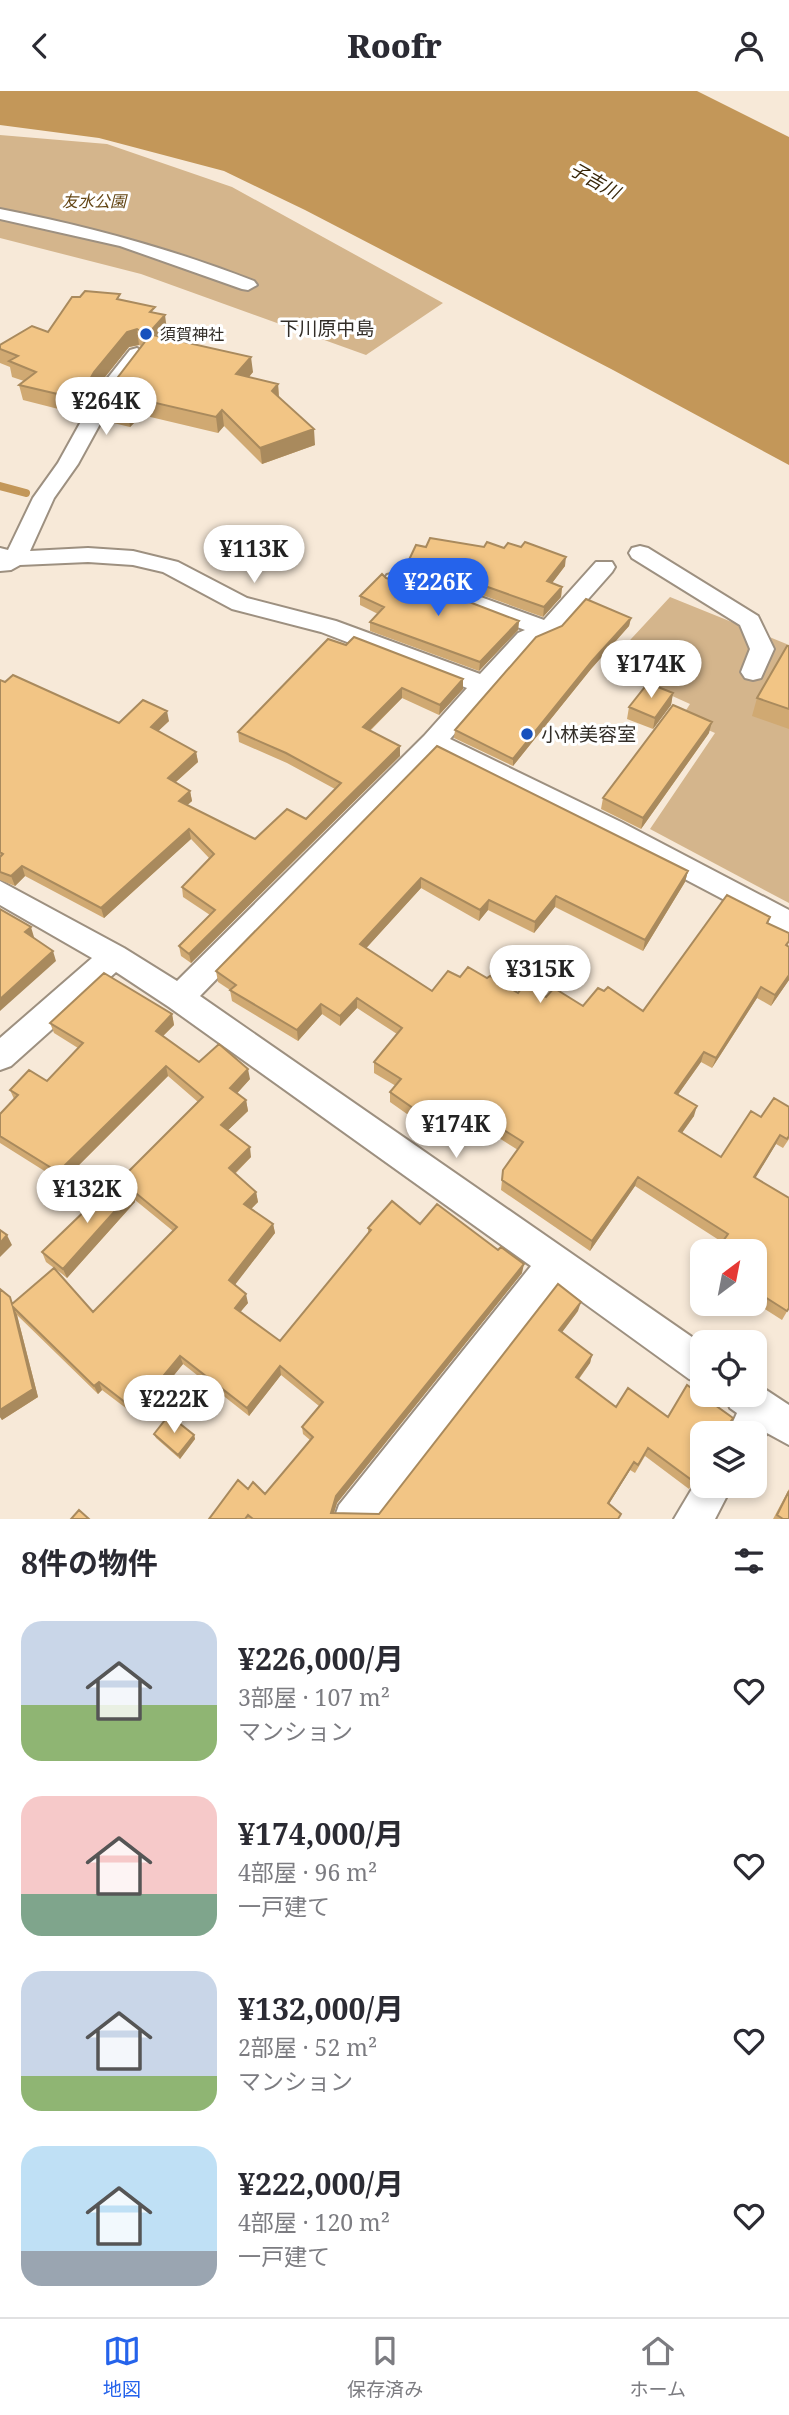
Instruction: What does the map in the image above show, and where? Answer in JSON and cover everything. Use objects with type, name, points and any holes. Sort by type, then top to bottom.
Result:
[{"type":"street","points":[[0,214],[65,226],[160,252],[248,285]]},
{"type":"street","points":[[5,560],[68,464],[109,389],[138,353]]},
{"type":"street","points":[[640,553],[750,621],[762,649],[752,672]]},
{"type":"street","points":[[5,560],[88,555],[133,558],[170,567],[240,604],[328,626],[484,685]]},
{"type":"street","points":[[179,998],[433,742],[526,638],[551,627],[604,567]]},
{"type":"street","points":[[395,580],[459,597],[546,629]]},
{"type":"street","points":[[433,742],[612,829],[789,923]]},
{"type":"street","points":[[0,893],[114,956],[179,998],[690,1358]]},
{"type":"street","points":[[0,1057],[114,956]]},
{"type":"street","points":[[353,1519],[555,1263]]},
{"type":"street","points":[[693,1519],[706,1498]]},
{"type":"green space","name":"友水公園","points":[[0,135],[107,144],[232,187],[443,303],[366,355],[141,274],[0,238]]},
{"type":"green space","points":[[670,597],[789,645],[789,903],[650,829],[715,733],[681,718],[690,704],[606,666]]},
{"type":"water","name":"子吉川","points":[[0,91],[697,91],[789,137],[789,465],[613,370],[305,210],[224,171],[99,138],[0,125]]},
{"type":"building","points":[[85,291],[120,294],[117,299],[155,307],[150,312],[165,315],[148,334],[251,357],[236,374],[278,384],[272,391],[314,429],[260,448],[222,410],[216,417],[139,399],[128,411],[102,405],[118,377],[147,339],[146,335],[137,329],[127,332],[94,372],[79,399],[19,385],[36,372],[9,361],[18,356],[0,349],[0,345],[32,326],[48,332],[72,297],[80,297]]},
{"type":"building","points":[[430,538],[484,547],[487,542],[504,548],[508,543],[521,547],[525,542],[566,557],[547,581],[562,587],[544,607],[468,580],[407,564],[416,545],[426,547]]},
{"type":"building","points":[[382,574],[386,578],[451,595],[519,621],[480,662],[370,622],[384,607],[360,596]]},
{"type":"building","points":[[586,599],[631,618],[592,661],[513,759],[455,730],[536,637],[562,626]]},
{"type":"building","points":[[354,637],[463,679],[440,705],[402,688],[363,727],[400,746],[189,954],[179,946],[215,910],[182,887],[214,854],[189,829],[101,908],[22,866],[11,876],[0,872],[0,857],[3,854],[0,852],[0,680],[5,682],[13,675],[119,723],[143,700],[167,711],[151,727],[196,752],[168,778],[190,791],[179,801],[255,839],[287,809],[306,819],[341,783],[286,753],[238,732],[328,639],[346,645]]},
{"type":"building","points":[[789,646],[789,709],[757,698]]},
{"type":"building","points":[[648,683],[673,693],[655,718],[629,707]]},
{"type":"building","points":[[673,705],[712,722],[643,818],[603,798]]},
{"type":"building","points":[[437,746],[688,871],[645,940],[556,896],[535,922],[489,900],[480,910],[421,878],[360,944],[432,991],[448,971],[460,977],[468,967],[487,978],[490,976],[518,993],[524,985],[546,997],[554,988],[583,1006],[598,988],[604,991],[608,987],[643,1011],[727,895],[770,917],[767,923],[789,933],[786,945],[789,947],[789,975],[775,995],[761,987],[716,1058],[704,1052],[675,1093],[697,1106],[679,1131],[721,1157],[751,1111],[761,1117],[774,1098],[789,1107],[789,1136],[787,1139],[780,1135],[754,1177],[789,1198],[789,1308],[787,1311],[767,1298],[767,1239],[724,1239],[728,1234],[638,1177],[592,1241],[502,1180],[503,1170],[523,1142],[478,1114],[459,1140],[390,1092],[401,1079],[374,1062],[402,1028],[357,998],[340,1016],[321,1004],[297,1030],[230,990],[236,985],[216,971]]},
{"type":"building","points":[[0,909],[31,927],[25,932],[53,951],[0,999]]},
{"type":"building","points":[[104,973],[172,1014],[156,1031],[199,1062],[219,1044],[248,1069],[230,1088],[246,1100],[221,1125],[250,1147],[229,1168],[256,1192],[244,1204],[273,1224],[229,1280],[246,1294],[235,1308],[280,1341],[392,1201],[420,1224],[437,1204],[498,1250],[501,1247],[524,1264],[336,1496],[331,1513],[379,1514],[558,1284],[581,1302],[559,1330],[592,1355],[576,1377],[616,1407],[628,1388],[668,1417],[687,1385],[690,1387],[690,1407],[718,1407],[733,1418],[731,1421],[690,1421],[690,1479],[648,1448],[638,1465],[634,1462],[608,1503],[621,1514],[618,1519],[253,1519],[248,1515],[245,1519],[209,1519],[238,1480],[248,1489],[253,1482],[265,1494],[313,1437],[302,1427],[323,1402],[280,1366],[247,1408],[180,1356],[135,1410],[99,1382],[94,1386],[13,1307],[33,1389],[0,1410],[0,1289],[10,1297],[12,1304],[54,1268],[93,1312],[177,1227],[120,1180],[203,1097],[166,1066],[58,1172],[0,1136],[0,1114],[18,1095],[10,1090],[29,1070],[47,1081],[83,1043],[50,1023]]},
{"type":"building","points":[[118,1179],[132,1192],[63,1269],[42,1252]]},
{"type":"building","points":[[0,1230],[7,1235],[0,1243]]},
{"type":"building","points":[[169,1415],[194,1435],[178,1455],[154,1434]]},
{"type":"building","points":[[789,1491],[789,1519],[783,1519],[777,1515]]},
{"type":"building","points":[[79,1510],[89,1519],[71,1519]]},
{"type":"waterway","points":[[0,486],[26,493]]},
{"type":"place","name":"須賀神社","points":[[146,334]]},
{"type":"place","name":"小林美容室","points":[[527,734]]},
{"type":"district","name":"下川原中島","points":[[327,328]]}]
